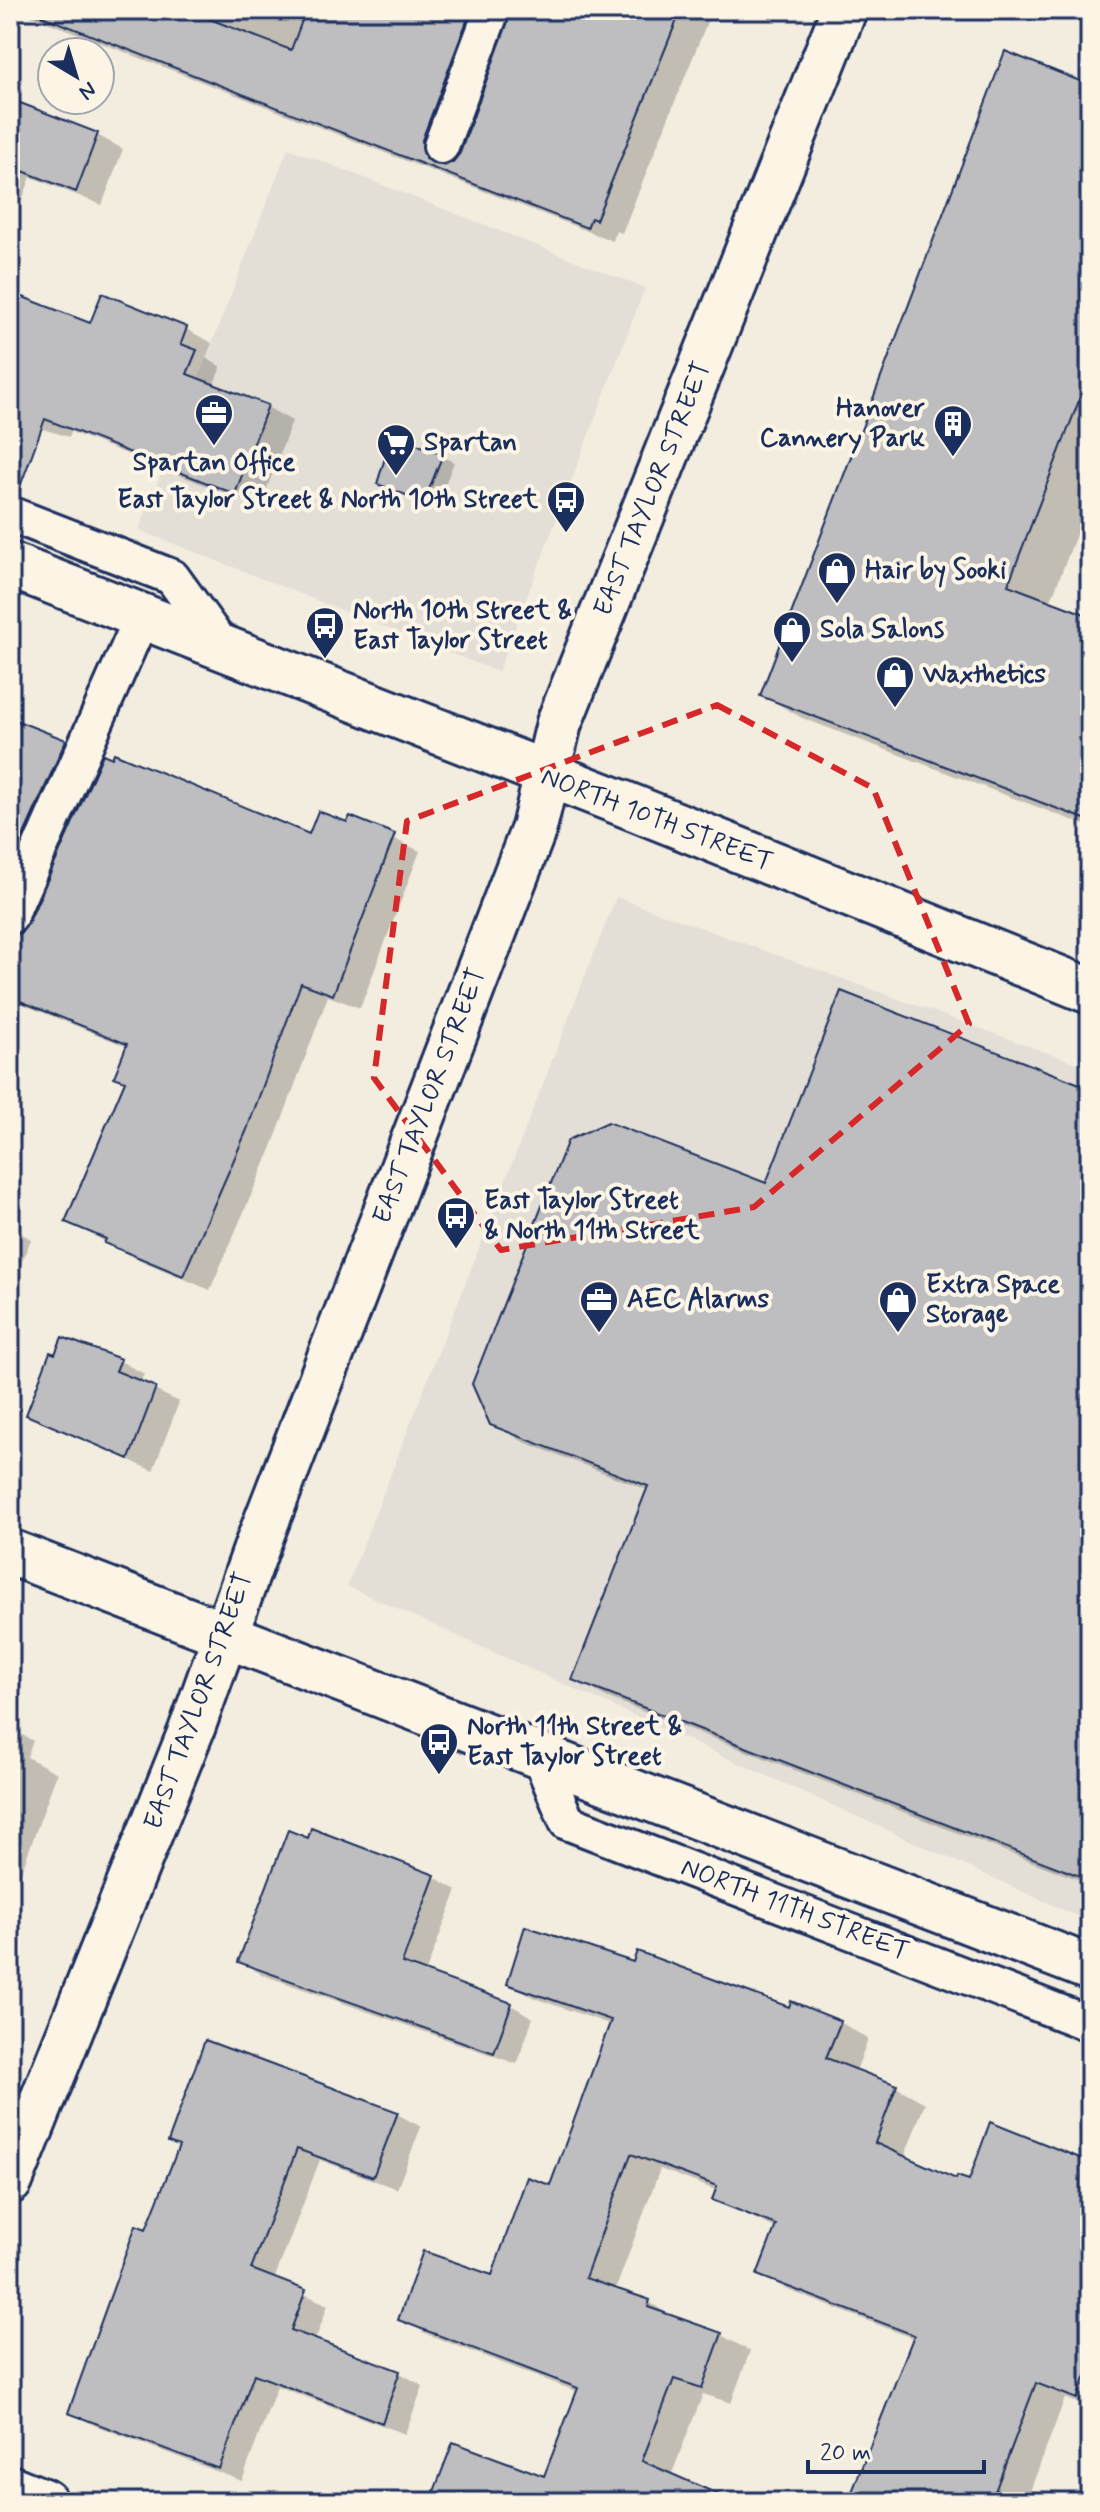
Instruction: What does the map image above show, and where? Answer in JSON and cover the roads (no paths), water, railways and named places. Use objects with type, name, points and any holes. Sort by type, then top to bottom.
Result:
[{"type":"main road","name":"EAST TAYLOR STREET","points":[[10,2181],[191,1731],[534,828],[559,723],[844,10]]},
{"type":"main road","name":"NORTH 10TH STREET","points":[[10,565],[545,776],[622,803],[1090,991]]},
{"type":"main road","name":"NORTH 11TH STREET","points":[[10,1552],[1090,1968]]},
{"type":"main road","points":[[10,2488],[45,2502]]},
{"type":"lane","points":[[441,146],[492,10]]},
{"type":"lane","points":[[10,514],[172,577],[224,649]]},
{"type":"lane","points":[[10,916],[142,617]]},
{"type":"lane","name":"NORTH 11TH STREET","points":[[539,1755],[567,1822],[1090,2024]]},
{"type":"place","name":"Spartan Office","points":[[214,447]]},
{"type":"place","name":"Hanover Cannery Park","points":[[953,458]]},
{"type":"place","name":"Spartan","points":[[396,477]]},
{"type":"place","name":"East Taylor Street & North 10th Street","points":[[566,534]]},
{"type":"place","name":"Hair by Sooki","points":[[837,605]]},
{"type":"place","name":"North 10th Street & East Taylor Street","points":[[325,660]]},
{"type":"place","name":"Sola Salons","points":[[792,664]]},
{"type":"place","name":"Waxthetics","points":[[895,709]]},
{"type":"place","name":"East Taylor Street & North 11th Street","points":[[456,1250]]},
{"type":"place","name":"AEC Alarms","points":[[599,1334]]},
{"type":"place","name":"Extra Space Storage","points":[[898,1334]]},
{"type":"place","name":"North 11th Street & East Taylor Street","points":[[439,1776]]}]
